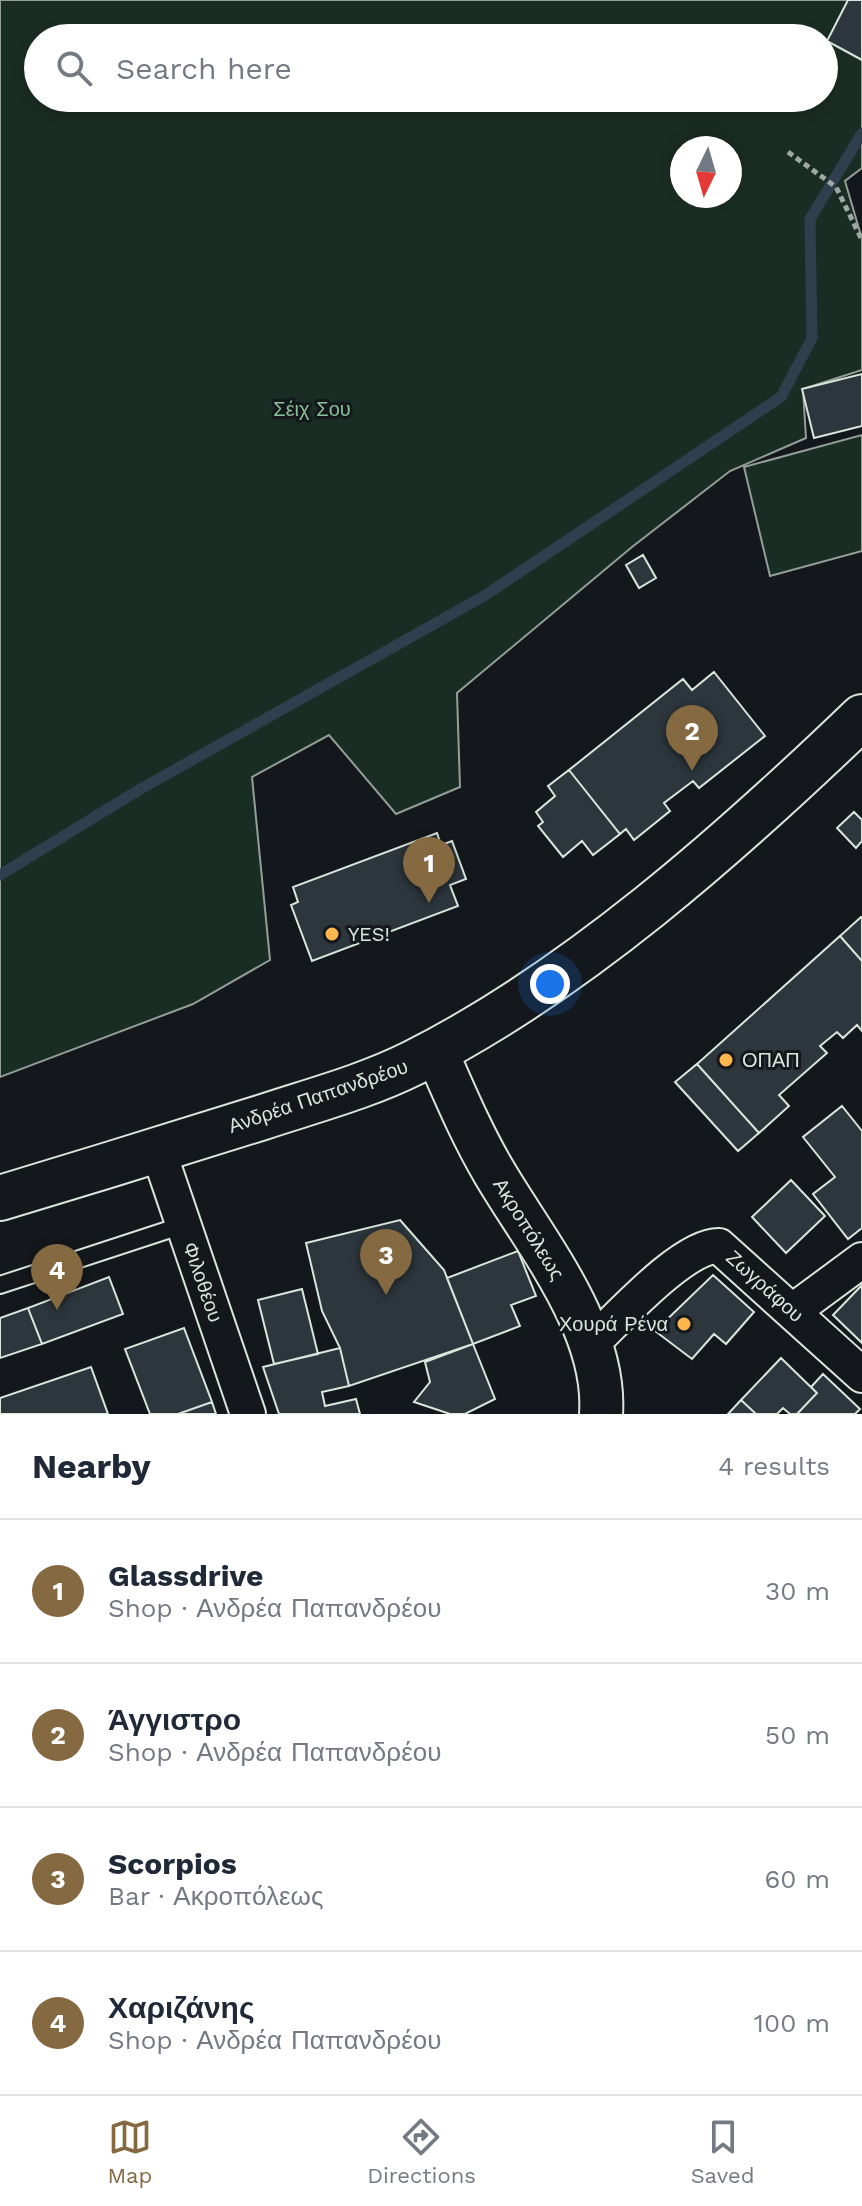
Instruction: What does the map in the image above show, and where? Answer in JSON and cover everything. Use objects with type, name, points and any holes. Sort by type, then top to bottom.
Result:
[{"type":"main road","name":"Ανδρέα Παπανδρέου","points":[[0,1198],[369,1082],[436,1051],[534,990],[686,876],[785,791],[862,717]]},
{"type":"street","name":"Ακροπόλεως","points":[[436,1051],[493,1170],[568,1293],[600,1383],[601,1414]]},
{"type":"street","name":"Φιλοθέου","points":[[158,1150],[248,1414]]},
{"type":"street","name":"Ζωγράφου","points":[[589,1346],[680,1264],[710,1246],[719,1246],[732,1254],[862,1375]]},
{"type":"street","points":[[793,1311],[862,1260]]},
{"type":"lane","points":[[0,1285],[183,1225]]},
{"type":"path","points":[[788,152],[836,187],[862,240]]},
{"type":"green space","name":"Σέιχ Σου","points":[[0,0],[862,0],[862,168],[845,181],[862,239],[862,370],[803,389],[806,438],[730,471],[632,547],[457,693],[460,787],[396,814],[329,735],[252,777],[270,960],[193,1004],[0,1077]]},
{"type":"green space","points":[[862,435],[862,551],[770,576],[744,467]]},
{"type":"building","points":[[848,0],[862,0],[862,60],[838,47],[836,24]]},
{"type":"building","points":[[862,374],[862,426],[814,438],[802,389]]},
{"type":"building","points":[[643,555],[656,578],[639,588],[626,565]]},
{"type":"building","points":[[714,672],[765,736],[699,788],[693,781],[664,803],[670,811],[634,840],[626,829],[620,834],[569,770],[683,679],[692,690]]},
{"type":"building","points":[[569,770],[620,834],[593,855],[582,841],[563,857],[538,826],[543,822],[536,812],[555,796],[548,786]]},
{"type":"building","points":[[854,812],[862,820],[862,841],[856,848],[837,828]]},
{"type":"building","points":[[437,833],[441,845],[452,841],[466,879],[450,885],[458,906],[312,961],[291,905],[298,902],[293,887]]},
{"type":"building","points":[[862,917],[862,961],[840,936]]},
{"type":"building","points":[[840,936],[862,961],[862,1031],[857,1025],[843,1038],[837,1032],[820,1046],[827,1053],[779,1095],[789,1106],[759,1133],[697,1064]]},
{"type":"building","points":[[697,1064],[759,1133],[738,1151],[675,1082]]},
{"type":"building","points":[[842,1106],[862,1131],[862,1228],[848,1239],[813,1194],[835,1177],[803,1137]]},
{"type":"building","points":[[791,1180],[825,1216],[786,1253],[752,1217]]},
{"type":"building","points":[[400,1220],[444,1270],[473,1344],[349,1386],[340,1348],[322,1311],[306,1243]]},
{"type":"building","points":[[518,1251],[536,1296],[511,1305],[520,1326],[473,1344],[447,1278]]},
{"type":"building","points":[[713,1275],[754,1312],[726,1344],[714,1334],[692,1359],[655,1331]]},
{"type":"building","points":[[109,1277],[123,1314],[42,1344],[28,1308]]},
{"type":"building","points":[[862,1285],[862,1343],[833,1315]]},
{"type":"building","points":[[302,1289],[318,1354],[274,1364],[258,1300]]},
{"type":"building","points":[[28,1308],[42,1344],[0,1358],[0,1318]]},
{"type":"building","points":[[184,1328],[212,1402],[178,1414],[150,1414],[125,1349]]},
{"type":"building","points":[[473,1344],[495,1399],[465,1414],[450,1414],[414,1402],[430,1382],[425,1362]]},
{"type":"building","points":[[340,1348],[349,1386],[322,1392],[325,1406],[356,1399],[360,1414],[279,1414],[263,1367]]},
{"type":"building","points":[[781,1358],[817,1393],[797,1414],[790,1414],[783,1408],[777,1414],[756,1414],[741,1400]]},
{"type":"building","points":[[91,1367],[108,1414],[0,1414],[0,1398]]},
{"type":"building","points":[[823,1374],[860,1409],[855,1414],[797,1414],[817,1393],[811,1387]]},
{"type":"building","points":[[741,1400],[756,1414],[728,1414]]},
{"type":"building","points":[[212,1402],[216,1414],[178,1414]]},
{"type":"waterway","points":[[0,875],[137,791],[484,596],[781,397],[812,338],[810,219],[862,133]]},
{"type":"place","name":"Άγγιστρο","points":[[692,771]]},
{"type":"place","name":"Glassdrive","points":[[429,903]]},
{"type":"place","name":"YES!","points":[[332,934]]},
{"type":"place","name":"ΟΠΑΠ","points":[[726,1060]]},
{"type":"place","name":"Scorpios","points":[[386,1295]]},
{"type":"place","name":"Χαριζάνης","points":[[57,1310]]},
{"type":"place","name":"Χουρά Ρένα","points":[[684,1324]]}]
